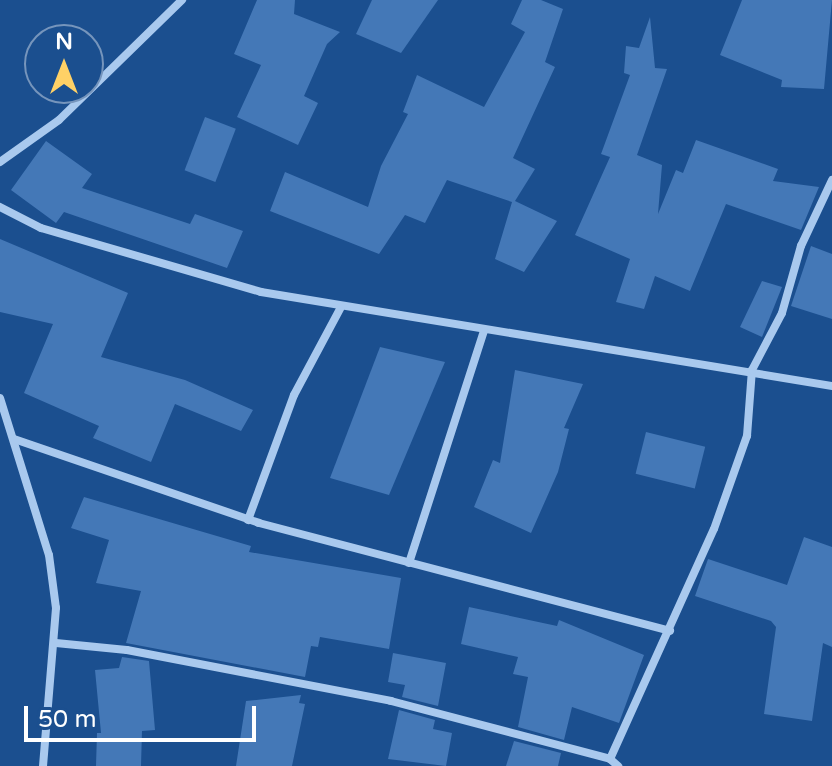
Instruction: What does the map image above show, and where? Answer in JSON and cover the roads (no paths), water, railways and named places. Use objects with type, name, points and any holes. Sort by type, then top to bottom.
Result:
[{"type":"street","points":[[0,162],[59,120],[182,0]]},
{"type":"street","points":[[610,759],[670,631],[747,436],[752,370],[782,313],[801,246],[832,180]]},
{"type":"street","points":[[0,207],[41,228],[117,253],[261,292],[484,331],[752,370],[832,386]]},
{"type":"street","points":[[248,520],[294,395],[341,307]]},
{"type":"street","points":[[409,563],[484,331]]},
{"type":"street","points":[[0,398],[49,555],[56,643],[43,766]]},
{"type":"street","points":[[14,439],[248,520],[670,631]]},
{"type":"street","points":[[56,643],[127,650],[391,701],[610,759],[618,766]]}]
